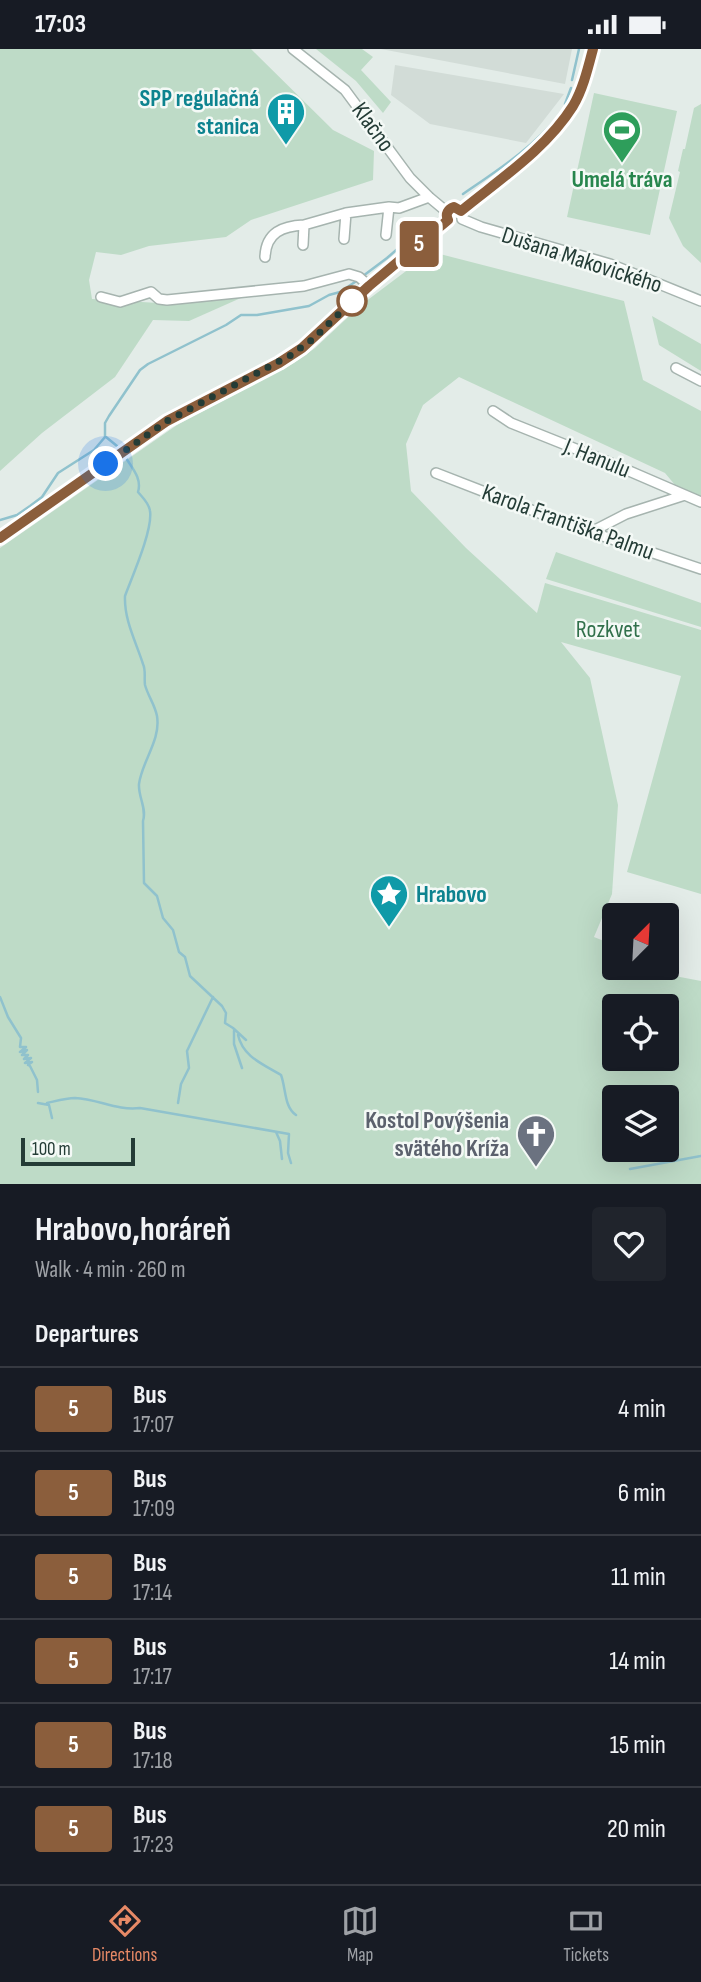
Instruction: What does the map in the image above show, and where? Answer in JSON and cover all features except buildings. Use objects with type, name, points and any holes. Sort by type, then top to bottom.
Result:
[{"type":"street","name":"Klačno","points":[[293,49],[345,90],[405,172],[447,216]]},
{"type":"street","points":[[447,216],[455,223],[555,129],[577,98],[593,49]]},
{"type":"street","points":[[265,257],[267,242],[284,226],[304,225],[345,213],[400,208],[429,197]]},
{"type":"street","points":[[386,235],[389,207]]},
{"type":"street","points":[[0,538],[161,425],[279,363],[302,348],[364,281],[447,216],[454,207],[462,215]]},
{"type":"street","points":[[344,239],[345,213]]},
{"type":"street","name":"Dušana Makovického","points":[[462,215],[481,227],[610,264],[701,301]]},
{"type":"street","points":[[303,245],[304,225]]},
{"type":"street","points":[[102,297],[120,302],[151,292],[159,299],[167,300],[304,286],[349,274],[364,281]]},
{"type":"street","points":[[676,368],[701,381]]},
{"type":"street","name":"J. Hanulu","points":[[494,411],[511,423],[701,502]]},
{"type":"street","name":"Karola Františka Palmu","points":[[436,473],[591,532],[701,569]]},
{"type":"street","points":[[591,532],[626,514],[685,495]]},
{"type":"shaded area","points":[[381,49],[572,49],[565,84]]},
{"type":"shaded area","points":[[395,65],[564,94],[526,143],[430,124],[391,95]]},
{"type":"green space","points":[[0,49],[251,49],[333,130],[374,151],[373,180],[251,220],[226,237],[149,246],[121,255],[96,252],[89,280],[92,299],[158,303],[243,297],[189,321],[153,320],[115,377],[42,433],[0,471]]},
{"type":"green space","points":[[316,49],[362,49],[373,57],[361,70],[391,102],[383,113],[356,81]]},
{"type":"green space","name":"Umelá tráva","points":[[594,93],[677,111],[650,235],[567,217]]},
{"type":"green space","points":[[701,104],[701,263],[683,246],[669,218],[694,108]]},
{"type":"green space","name":"Rozkvet","points":[[436,253],[624,301],[643,380],[701,411],[701,497],[675,485],[665,473],[459,377],[423,405],[406,444],[411,491],[466,548],[537,613],[545,583],[701,630],[701,894],[627,872],[681,676],[561,642],[590,678],[618,805],[612,894],[608,903],[602,903],[602,918],[594,937],[602,940],[602,980],[679,980],[679,977],[701,981],[701,1184],[0,1184],[0,548],[177,425],[294,363],[315,348],[361,305],[429,254]]},
{"type":"green space","points":[[652,316],[701,344],[701,371],[659,345]]},
{"type":"green space","points":[[556,552],[701,603],[701,627],[546,579]]},
{"type":"waterway","points":[[572,80],[579,49]]},
{"type":"waterway","points":[[565,104],[571,88]]},
{"type":"waterway","points":[[463,194],[527,147],[561,113]]},
{"type":"waterway","points":[[363,276],[432,219]]},
{"type":"waterway","points":[[0,520],[17,515],[30,506],[42,497],[58,473],[94,450],[105,437],[105,423],[109,416],[140,370],[148,364],[241,315],[309,306],[340,292],[358,280]]},
{"type":"waterway","points":[[106,437],[117,446]]},
{"type":"waterway","points":[[126,458],[138,478],[138,492],[150,511],[145,541],[125,596],[128,622],[144,666],[145,685],[157,716],[154,742],[139,784],[144,812],[144,883],[157,896],[163,918],[173,930],[190,976],[222,1006],[226,1013],[225,1023],[246,1040]]},
{"type":"waterway","points":[[0,997],[21,1038],[20,1047],[26,1047],[20,1052],[27,1050],[22,1055],[28,1055],[24,1059],[31,1058],[25,1063],[32,1062],[28,1065],[37,1080],[38,1092]]},
{"type":"waterway","points":[[178,1103],[181,1084],[189,1068],[187,1051],[213,997]]},
{"type":"waterway","points":[[234,1031],[234,1044],[242,1068]]},
{"type":"waterway","points":[[238,1035],[249,1054],[281,1075],[287,1102],[296,1115]]},
{"type":"waterway","points":[[47,1103],[83,1099],[123,1108],[140,1108],[289,1134],[288,1153],[291,1163]]},
{"type":"waterway","points":[[38,1103],[49,1105],[52,1118]]},
{"type":"waterway","points":[[276,1132],[282,1159]]},
{"type":"waterway","points":[[630,1169],[701,1156]]},
{"type":"bus line","name":"5","points":[[0,538],[167,421],[279,363],[313,339],[369,286],[448,220],[446,215],[449,209],[454,207],[461,211],[540,145],[577,98],[593,49]]},
{"type":"place","name":"SPP regulačná stanica","points":[[286,146]]},
{"type":"place","name":"Umelá tráva","points":[[622,164]]},
{"type":"place","name":"Hrabovo","points":[[389,928]]},
{"type":"place","name":"Kostol Povýšenia svätého Kríža","points":[[536,1168]]},
{"type":"route","points":[[106,464],[167,421],[279,363],[302,348],[352,301]]}]
